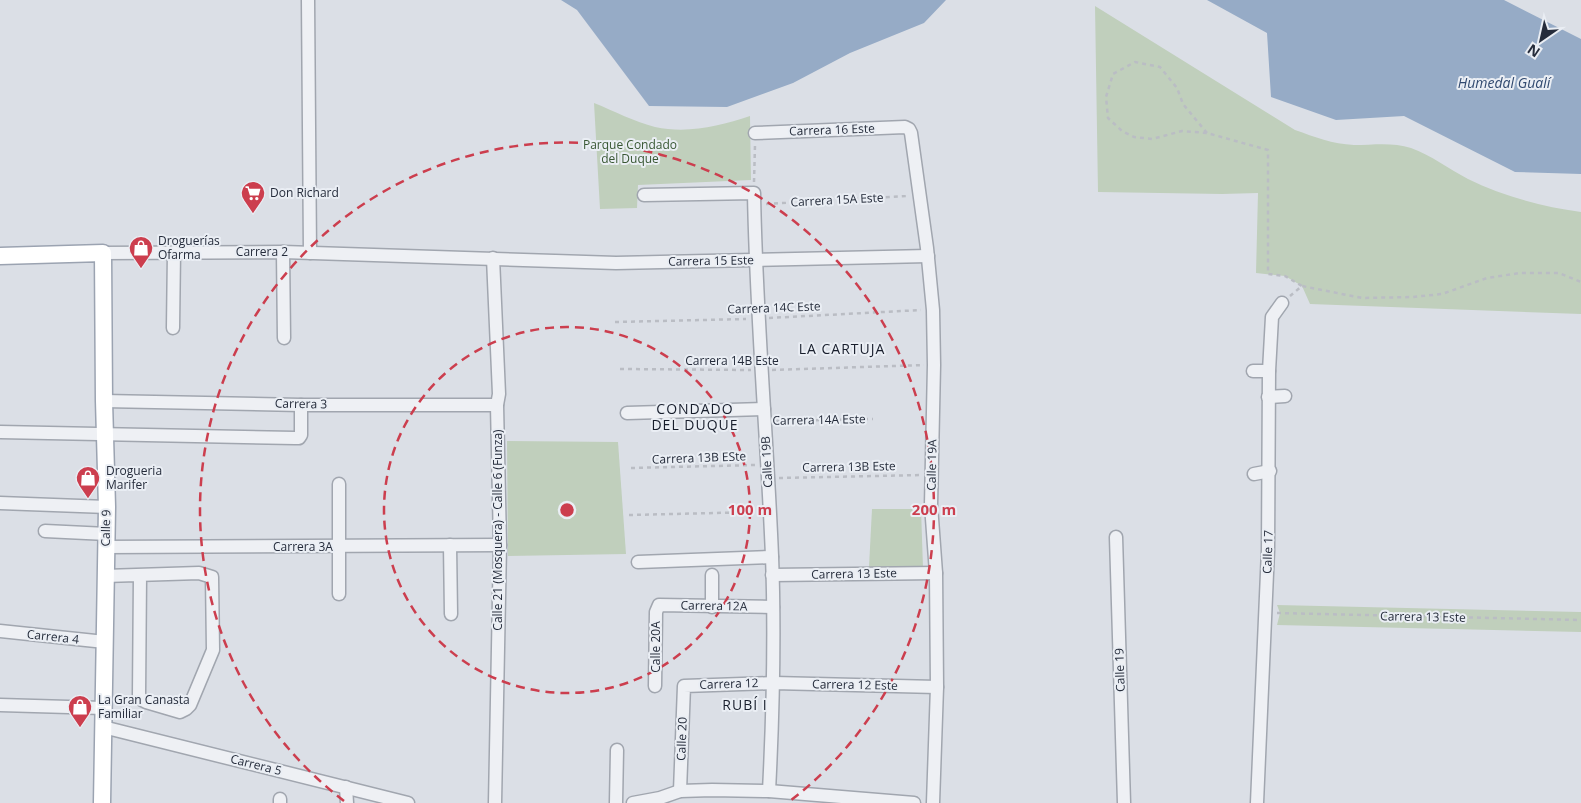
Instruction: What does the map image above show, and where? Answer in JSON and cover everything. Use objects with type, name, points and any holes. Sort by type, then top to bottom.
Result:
[{"type":"main road","name":"Carrera 2","points":[[0,256],[103,253]]},
{"type":"main road","name":"Calle 9","points":[[102,803],[107,541],[103,253]]},
{"type":"street","points":[[308,0],[310,253]]},
{"type":"street","name":"Carrera 16 Este","points":[[755,133],[905,127],[909,129]]},
{"type":"street","name":"Calle 19A","points":[[909,129],[928,256],[934,365],[930,505],[936,573],[933,803]]},
{"type":"street","points":[[644,195],[754,198]]},
{"type":"street","name":"Calle 19B","points":[[754,198],[772,557],[774,683],[770,791]]},
{"type":"street","points":[[173,328],[174,252]]},
{"type":"street","points":[[283,252],[284,338]]},
{"type":"street","name":"Carrera 2","points":[[103,253],[283,252],[494,258]]},
{"type":"street","name":"Carrera 15 Este","points":[[494,258],[616,262],[928,256]]},
{"type":"street","name":"Calle 21 (Mosquera) - Calle 6 (Funza)","points":[[494,258],[501,397],[500,545],[503,588],[495,803]]},
{"type":"street","name":"Calle 17","points":[[1257,803],[1266,613],[1274,550],[1270,472],[1269,371],[1272,316],[1282,303]]},
{"type":"street","points":[[1253,371],[1269,371]]},
{"type":"street","points":[[1268,397],[1285,396]]},
{"type":"street","name":"Carrera 3","points":[[104,401],[302,405],[501,397]]},
{"type":"street","points":[[0,432],[299,438],[302,405]]},
{"type":"street","name":"Carrera 14A Este","points":[[627,413],[764,415]]},
{"type":"street","points":[[1254,474],[1270,472]]},
{"type":"street","points":[[339,484],[339,594]]},
{"type":"street","points":[[0,503],[107,507]]},
{"type":"street","name":"Carrera 3A","points":[[44,531],[107,541],[339,546],[500,545]]},
{"type":"street","name":"Calle 19","points":[[1116,537],[1124,803]]},
{"type":"street","points":[[450,545],[451,614]]},
{"type":"street","points":[[638,562],[772,557]]},
{"type":"street","points":[[105,576],[199,572],[212,577],[213,650],[190,705],[180,712],[146,702],[139,695],[140,576]]},
{"type":"street","name":"Carrera 13 Este","points":[[772,575],[936,573]]},
{"type":"street","points":[[712,575],[712,607]]},
{"type":"street","name":"Carrera 12A","points":[[657,608],[659,605],[773,607]]},
{"type":"street","name":"Calle 20A","points":[[656,686],[657,608]]},
{"type":"street","name":"Carrera 4","points":[[0,631],[105,642]]},
{"type":"street","name":"Carrera 12 Este","points":[[774,683],[936,687]]},
{"type":"street","name":"Carrera 12","points":[[684,686],[774,683]]},
{"type":"street","name":"Calle 20","points":[[680,791],[684,686]]},
{"type":"street","points":[[0,705],[103,708]]},
{"type":"street","name":"Carrera 5","points":[[103,727],[346,788],[374,798],[408,803]]},
{"type":"street","points":[[616,803],[617,750]]},
{"type":"street","points":[[346,788],[347,803]]},
{"type":"street","points":[[633,803],[660,800],[680,791],[770,791],[849,800],[914,803]]},
{"type":"path","points":[[1207,133],[1183,104],[1177,88],[1160,67],[1135,62],[1113,74],[1106,97],[1108,118],[1122,131],[1134,138],[1152,139],[1182,131],[1207,133],[1268,150],[1268,274],[1285,276],[1302,286],[1362,298],[1442,294],[1488,278],[1520,273],[1559,273],[1581,282]]},
{"type":"path","points":[[754,198],[755,133]]},
{"type":"path","name":"Carrera 15A Este","points":[[754,198],[919,195]]},
{"type":"path","points":[[1282,303],[1302,286]]},
{"type":"path","name":"Carrera 14C Este","points":[[616,322],[932,310]]},
{"type":"path","name":"Carrera 14B Este","points":[[620,370],[762,370],[934,365]]},
{"type":"path","name":"Carrera 14A Este","points":[[764,415],[873,418]]},
{"type":"path","name":"Carrera 13B ESte","points":[[631,468],[767,464]]},
{"type":"path","name":"Carrera 13B Este","points":[[768,478],[932,475]]},
{"type":"path","points":[[629,515],[770,511]]},
{"type":"path","name":"Carrera 13 Este","points":[[1266,613],[1581,620]]},
{"type":"green space","points":[[1095,6],[1295,130],[1338,143],[1354,145],[1390,144],[1411,148],[1433,158],[1468,179],[1495,191],[1537,204],[1581,212],[1581,314],[1310,304],[1302,286],[1285,276],[1256,273],[1258,193],[1098,192]]},
{"type":"green space","name":"Parque Condado del Duque","points":[[594,103],[640,122],[667,129],[704,128],[750,116],[751,180],[638,185],[637,208],[600,209]]},
{"type":"green space","points":[[507,441],[618,442],[626,554],[508,556]]},
{"type":"green space","points":[[872,509],[921,509],[923,568],[869,567]]},
{"type":"green space","points":[[1277,605],[1581,612],[1581,632],[1277,625],[1280,613]]},
{"type":"water","points":[[561,0],[946,0],[924,23],[850,53],[793,83],[727,107],[649,106],[577,10]]},
{"type":"water","name":"Humedal Gualí","points":[[1207,0],[1504,0],[1581,39],[1581,174],[1515,172],[1404,116],[1336,120],[1271,97],[1267,33]]},
{"type":"place","name":"Don Richard","points":[[253,214]]},
{"type":"place","name":"Droguerías Ofarma","points":[[141,269]]},
{"type":"place","name":"Drogueria Marifer","points":[[88,499]]},
{"type":"place","name":"La Gran Canasta Familiar","points":[[80,728]]},
{"type":"district","name":"LA CARTUJA","points":[[842,349]]},
{"type":"district","name":"CONDADO DEL DUQUE","points":[[695,418]]},
{"type":"district","name":"RUBÍ I","points":[[745,705]]}]
